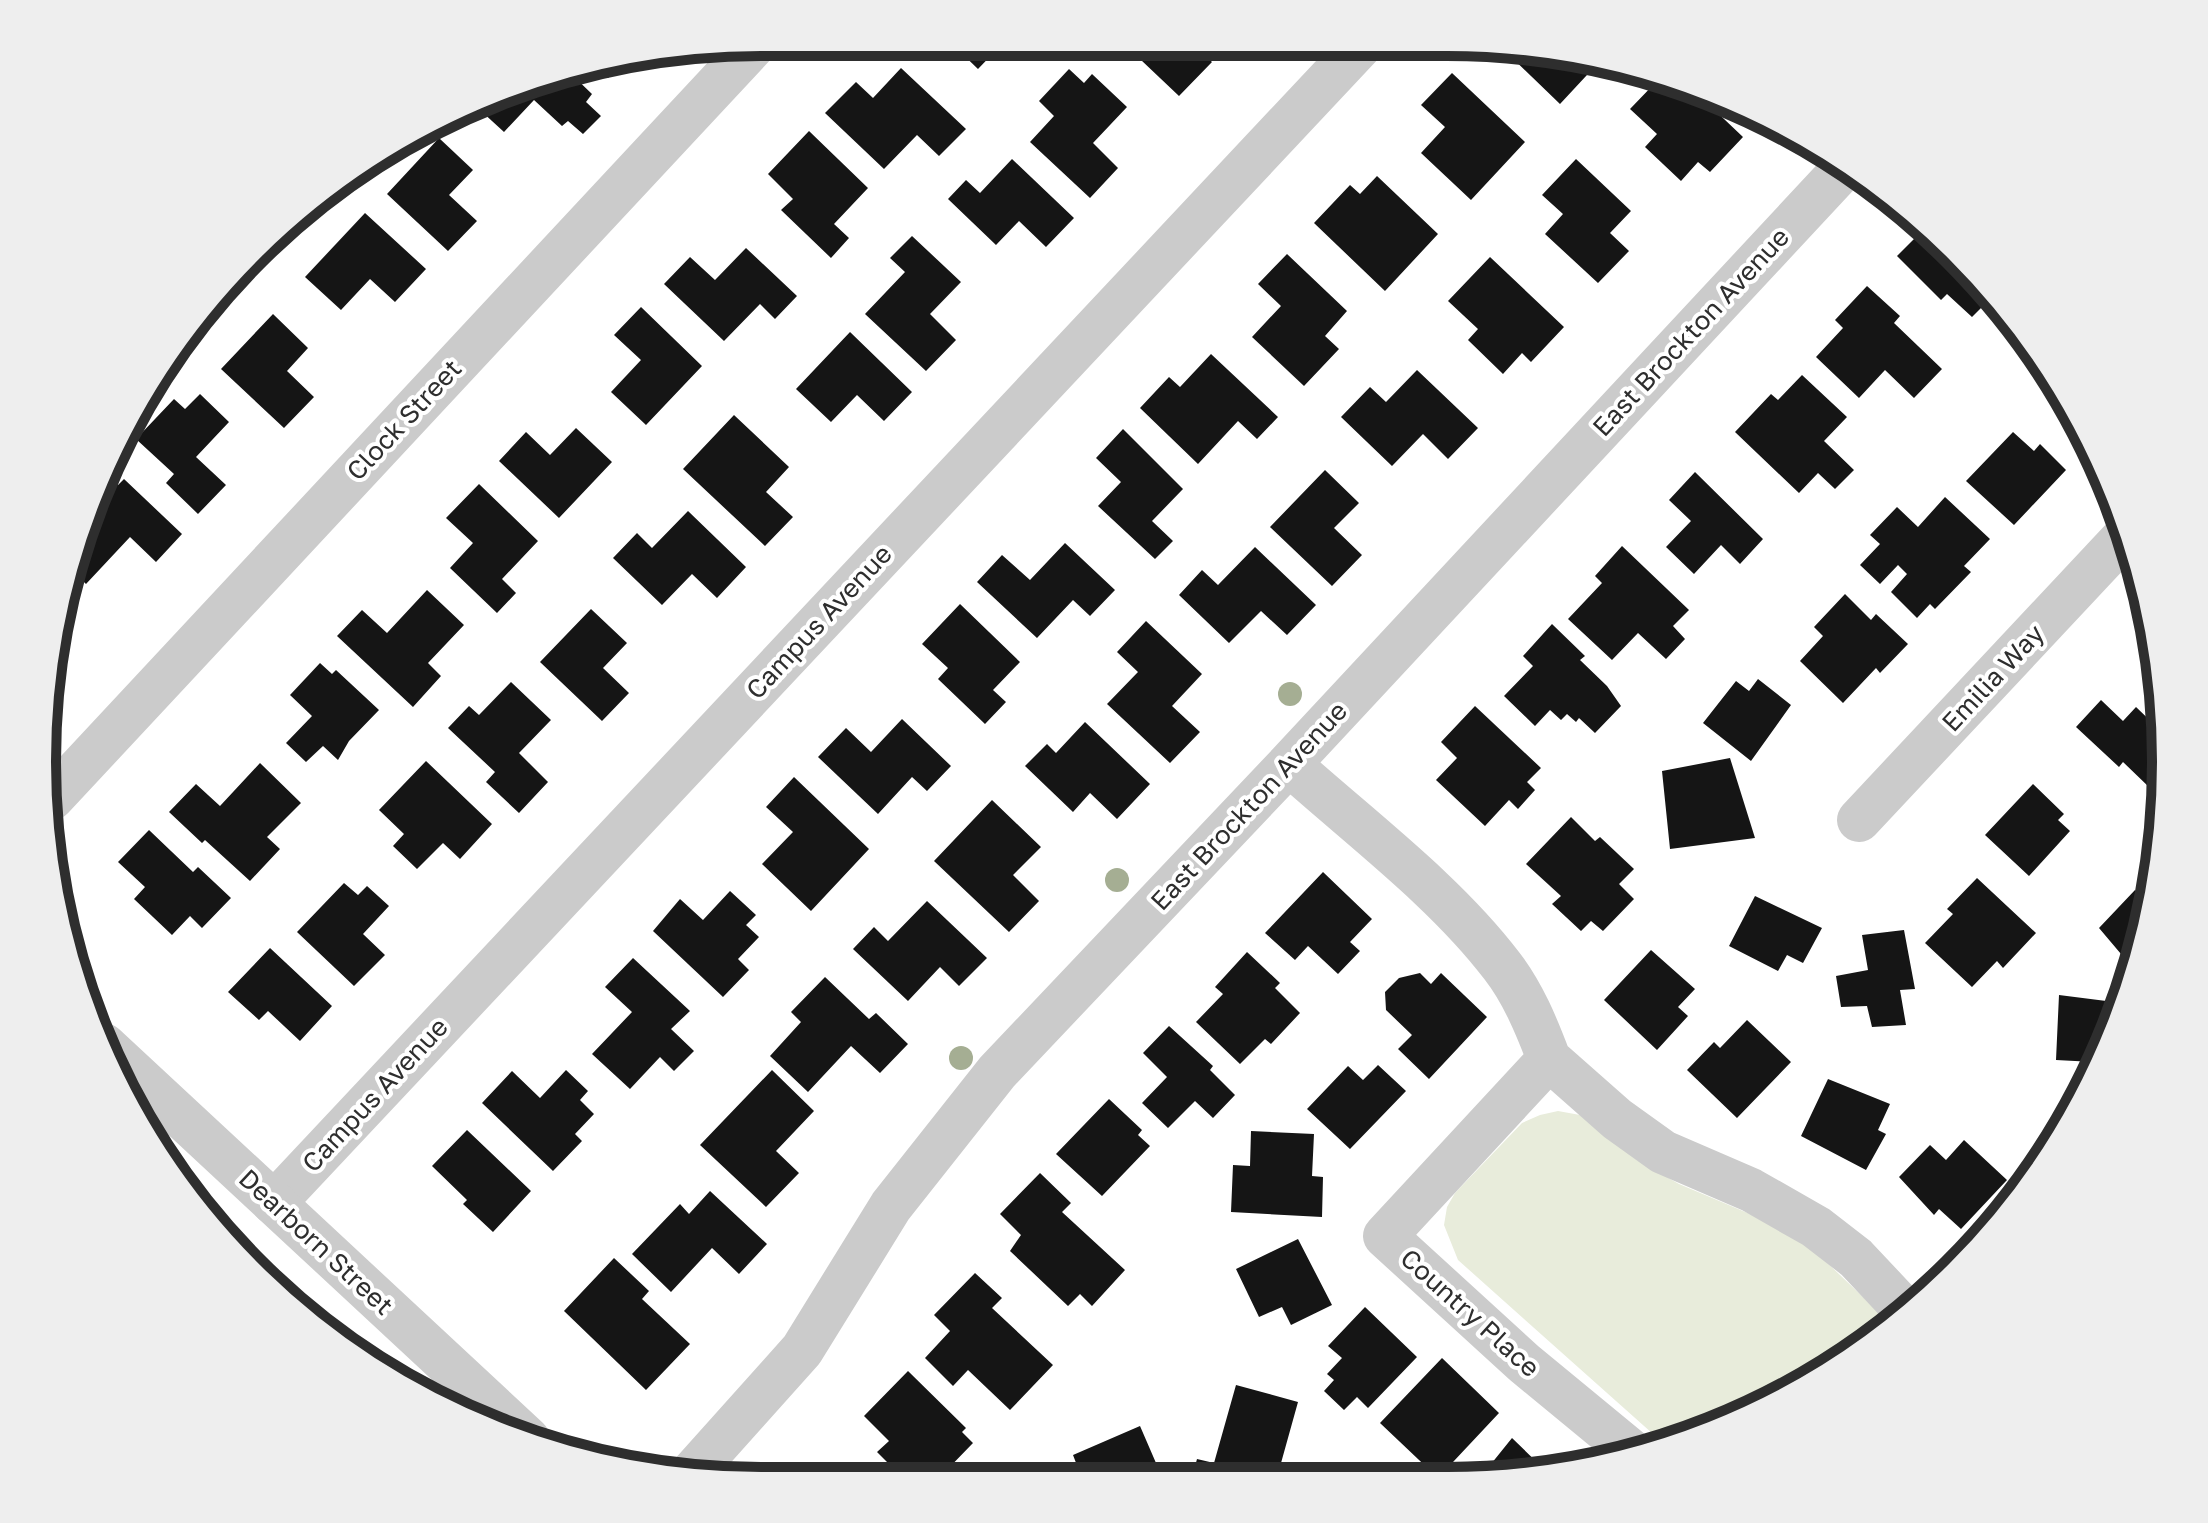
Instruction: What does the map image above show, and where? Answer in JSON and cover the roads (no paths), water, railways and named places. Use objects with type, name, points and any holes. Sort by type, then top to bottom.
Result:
[{"type":"street","name":"Campus Avenue","points":[[274,1203],[1351,56]]},
{"type":"street","name":"Clock Street","points":[[57,792],[743,57]]},
{"type":"street","name":"East Brockton Avenue","points":[[700,1464],[802,1350],[891,1206],[997,1072],[1289,764],[1838,175]]},
{"type":"street","name":"Emilia Way","points":[[1859,820],[2118,544]]},
{"type":"street","points":[[1289,764],[1449,906],[1504,967],[1536,1024],[1549,1059],[1617,1119],[1663,1152],[1751,1190],[1816,1227],[1856,1258],[1898,1303]]},
{"type":"street","name":"Country Place","points":[[1549,1059],[1385,1236],[1524,1363],[1623,1444]]},
{"type":"street","name":"Dearborn Street","points":[[125,1064],[506,1419]]}]
